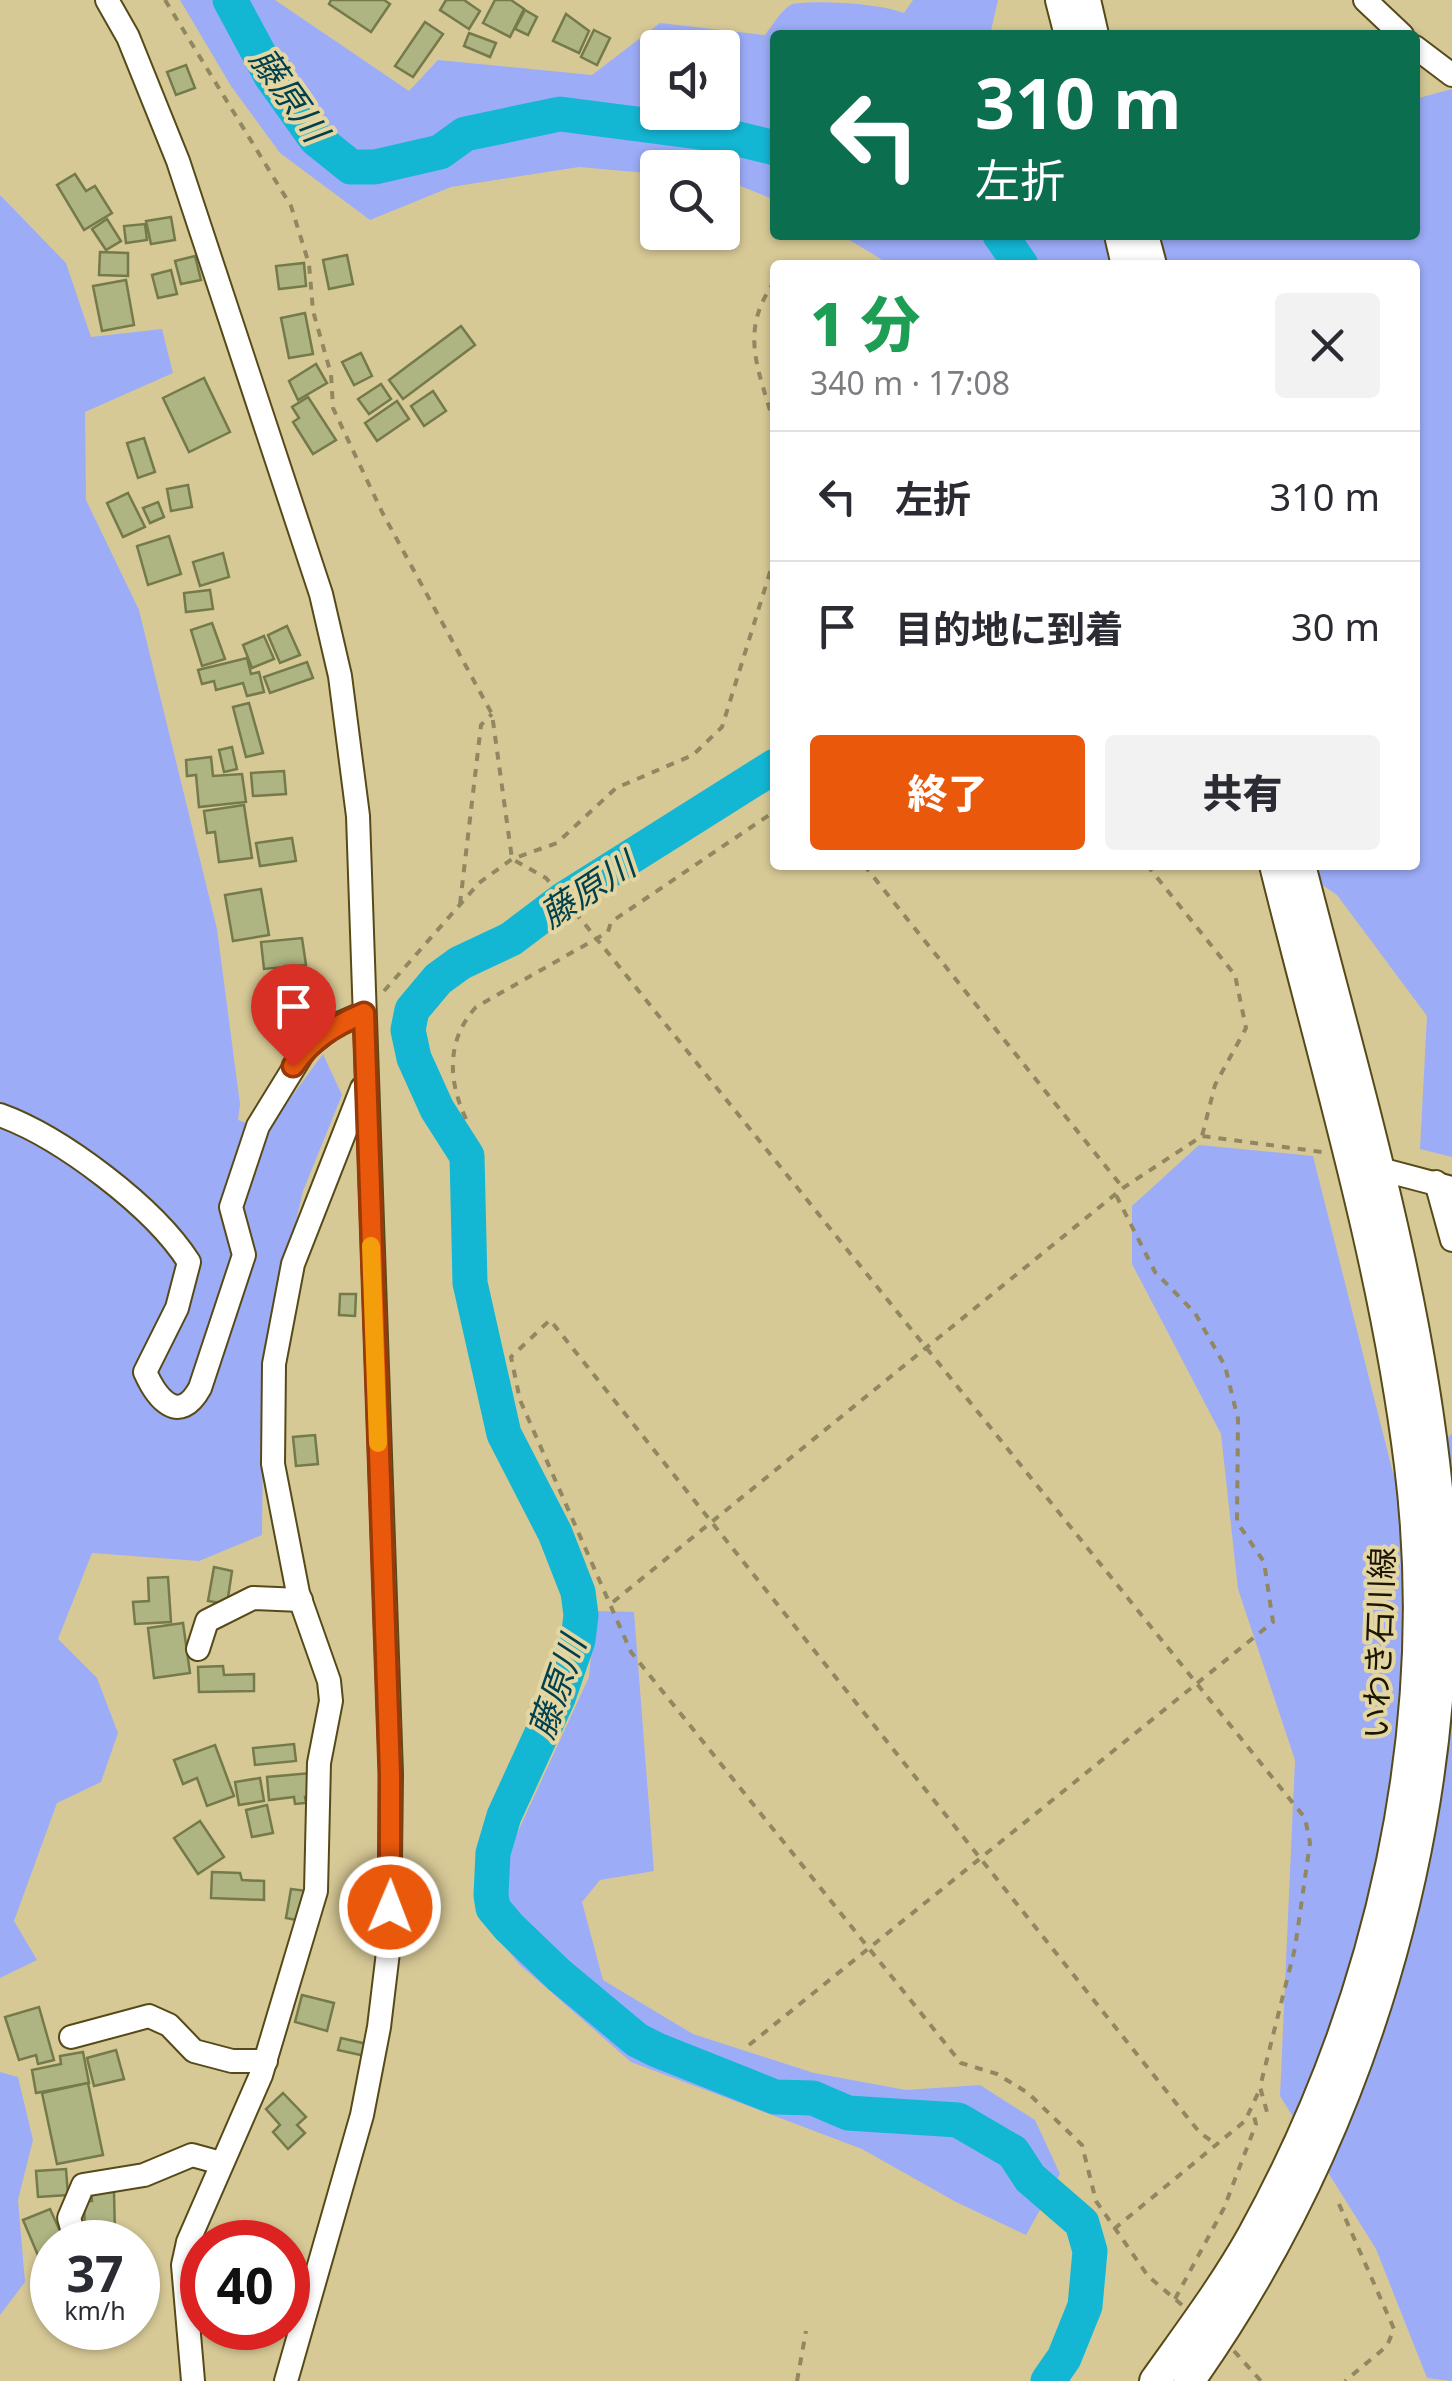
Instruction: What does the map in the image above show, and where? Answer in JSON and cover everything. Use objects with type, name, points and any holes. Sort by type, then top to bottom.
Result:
[{"type":"main road","points":[[1061,0],[1069,30]]},
{"type":"main road","points":[[1085,0],[1093,30]]},
{"type":"main road","name":"いわき石川線","points":[[1189,2381],[1326,2080],[1353,2005],[1402,1814],[1420,1626],[1417,1542],[1396,1373],[1276,870]]},
{"type":"main road","name":"いわき石川線","points":[[1155,2381],[1211,2329],[1306,2190],[1371,2030],[1412,1879],[1442,1686],[1441,1535],[1420,1366],[1376,1168],[1301,870]]},
{"type":"street","points":[[107,0],[128,37],[178,161],[321,594],[340,676],[358,816],[390,1754],[389,1944],[362,2115],[286,2381]]},
{"type":"street","points":[[1365,0],[1397,30]]},
{"type":"street","points":[[1420,51],[1452,76]]},
{"type":"street","points":[[0,1115],[66,1149],[189,1262],[187,1282],[144,1372],[166,1404],[180,1408],[192,1403],[200,1388],[244,1256],[231,1207],[258,1126],[306,1048],[334,1026],[364,1013]]},
{"type":"street","points":[[193,2381],[183,2265],[221,2163],[266,2060],[316,1891],[319,1763],[331,1701],[330,1681],[301,1600],[273,1464],[274,1364],[293,1264],[366,1080]]},
{"type":"street","points":[[1376,1168],[1444,1185],[1452,1240]]},
{"type":"street","points":[[198,1650],[207,1621],[254,1598],[301,1600]]},
{"type":"street","points":[[71,2037],[149,2016],[169,2025],[194,2051],[232,2061],[266,2060]]},
{"type":"street","points":[[69,2220],[83,2185],[144,2175],[192,2155],[221,2163]]},
{"type":"path","points":[[165,0],[291,206],[309,264],[313,312],[331,374],[333,408],[382,512],[492,714],[512,859]]},
{"type":"path","points":[[770,288],[757,308],[752,333],[770,407]]},
{"type":"path","points":[[364,1013],[479,882],[512,859],[557,843],[616,788],[693,754],[722,727],[770,572]]},
{"type":"path","points":[[460,904],[482,725],[492,714]]},
{"type":"path","points":[[466,1120],[452,1078],[455,1043],[465,1019],[476,1007],[608,932],[611,922],[770,814]]},
{"type":"path","points":[[512,859],[546,878],[588,928],[1305,1818],[1310,1832],[1295,1948],[1253,2112],[1256,2124],[1224,2208],[1176,2299]]},
{"type":"path","points":[[868,870],[1123,1188]]},
{"type":"path","points":[[1151,870],[1235,975],[1246,1028],[1214,1085],[1202,1136]]},
{"type":"path","points":[[613,1602],[1123,1188],[1202,1136],[1347,1155]]},
{"type":"path","points":[[749,2044],[1198,1686],[1276,1616],[1264,1562],[1237,1522],[1238,1419],[1226,1366],[1195,1314],[1155,1272],[1116,1195]]},
{"type":"path","points":[[1216,2144],[1200,2133],[550,1320],[511,1357],[528,1418],[631,1652],[961,2062],[997,2074],[1028,2093],[1082,2146],[1096,2201],[1148,2276],[1211,2329],[1261,2381]]},
{"type":"path","points":[[1260,2087],[1268,2112]]},
{"type":"path","points":[[1114,2229],[1253,2112]]},
{"type":"path","points":[[1340,2204],[1394,2329],[1388,2346],[1345,2381]]},
{"type":"path","points":[[797,2381],[806,2331]]},
{"type":"shaded area","points":[[180,0],[275,0],[409,91],[438,60],[592,75],[640,38],[640,130],[740,130],[740,32],[765,35],[792,4],[848,3],[904,13],[913,0],[998,0],[991,30],[770,30],[770,198],[740,186],[740,150],[640,150],[640,172],[579,167],[451,187],[370,220],[280,153],[231,86]]},
{"type":"shaded area","points":[[660,23],[721,30],[651,30]]},
{"type":"shaded area","points":[[1452,89],[1452,1157],[1420,1149],[1427,1016],[1337,895],[1300,870],[1420,870],[1420,260],[883,260],[849,240],[1420,240],[1420,98]]},
{"type":"shaded area","points":[[0,195],[66,263],[91,337],[162,329],[173,373],[85,412],[86,500],[139,610],[217,929],[240,1104],[238,1120],[267,1130],[323,1054],[342,1095],[303,1191],[264,1358],[262,1535],[199,1561],[92,1553],[58,1639],[97,1678],[118,1733],[101,1782],[57,1803],[14,1921],[37,1960],[0,1978]]},
{"type":"shaded area","points":[[1199,1145],[1313,1156],[1393,1473],[1452,1434],[1452,2381],[1427,2378],[1376,2249],[1280,2096],[1295,1760],[1238,1589],[1221,1434],[1132,1264],[1132,1206]]},
{"type":"shaded area","points":[[595,1611],[634,1612],[654,1871],[600,1880],[582,1902],[603,1980],[693,2034],[814,2073],[906,2090],[980,2085],[1035,2120],[1060,2174],[1026,2235],[956,2202],[862,2149],[631,2062],[520,1965],[479,1916],[589,1677]]},
{"type":"shaded area","points":[[0,2072],[18,2077],[33,2140],[18,2200],[25,2282],[0,2315]]},
{"type":"building","points":[[331,0],[384,0],[390,4],[371,32],[329,4]]},
{"type":"building","points":[[446,0],[464,0],[480,11],[469,29],[440,10]]},
{"type":"building","points":[[495,0],[511,0],[524,9],[510,37],[483,23]]},
{"type":"building","points":[[525,10],[537,17],[528,35],[515,29]]},
{"type":"building","points":[[566,14],[589,31],[579,53],[553,41]]},
{"type":"building","points":[[425,22],[443,34],[413,77],[395,66]]},
{"type":"building","points":[[594,30],[610,38],[597,65],[581,57]]},
{"type":"building","points":[[469,33],[496,43],[490,57],[464,46]]},
{"type":"building","points":[[186,65],[195,88],[176,95],[167,72]]},
{"type":"building","points":[[75,174],[86,191],[95,186],[112,213],[84,230],[57,185]]},
{"type":"building","points":[[171,217],[175,240],[151,244],[146,221]]},
{"type":"building","points":[[107,219],[121,241],[106,250],[92,229]]},
{"type":"building","points":[[145,224],[147,240],[126,243],[124,226]]},
{"type":"building","points":[[100,252],[128,253],[128,276],[99,275]]},
{"type":"building","points":[[347,255],[353,284],[329,289],[323,260]]},
{"type":"building","points":[[195,256],[201,280],[181,284],[175,261]]},
{"type":"building","points":[[304,263],[306,286],[279,289],[276,266]]},
{"type":"building","points":[[171,270],[177,294],[158,298],[152,275]]},
{"type":"building","points":[[126,280],[134,325],[102,331],[93,286]]},
{"type":"building","points":[[305,313],[313,354],[289,358],[281,318]]},
{"type":"building","points":[[461,326],[475,345],[403,399],[389,380]]},
{"type":"building","points":[[361,353],[372,376],[354,385],[342,362]]},
{"type":"building","points":[[316,364],[327,383],[298,400],[289,381]]},
{"type":"building","points":[[204,378],[230,432],[189,452],[163,398]]},
{"type":"building","points":[[381,384],[391,399],[369,414],[358,399]]},
{"type":"building","points":[[433,391],[446,411],[424,426],[411,406]]},
{"type":"building","points":[[308,397],[336,440],[313,454],[293,422],[299,418],[292,407]]},
{"type":"building","points":[[397,401],[409,419],[377,441],[365,423]]},
{"type":"building","points":[[144,438],[155,472],[138,478],[127,443]]},
{"type":"building","points":[[188,485],[192,507],[171,511],[167,489]]},
{"type":"building","points":[[128,493],[145,527],[123,537],[107,503]]},
{"type":"building","points":[[158,502],[164,517],[150,523],[143,508]]},
{"type":"building","points":[[169,536],[181,574],[148,585],[137,546]]},
{"type":"building","points":[[223,553],[229,577],[200,586],[193,562]]},
{"type":"building","points":[[210,590],[213,609],[186,612],[184,593]]},
{"type":"building","points":[[212,623],[225,659],[202,666],[191,630]]},
{"type":"building","points":[[287,626],[300,655],[280,663],[268,635]]},
{"type":"building","points":[[264,636],[274,659],[252,668],[243,645]]},
{"type":"building","points":[[247,658],[251,674],[259,672],[264,692],[247,696],[243,683],[216,690],[214,681],[202,684],[198,670]]},
{"type":"building","points":[[307,662],[313,678],[270,693],[264,677]]},
{"type":"building","points":[[249,703],[263,753],[246,757],[233,707]]},
{"type":"building","points":[[232,747],[237,769],[224,772],[219,750]]},
{"type":"building","points":[[211,757],[213,776],[242,774],[246,802],[199,807],[196,775],[187,776],[186,760]]},
{"type":"building","points":[[284,771],[286,794],[253,796],[251,773]]},
{"type":"building","points":[[244,805],[252,858],[219,862],[215,832],[207,833],[204,811]]},
{"type":"building","points":[[292,838],[296,861],[260,866],[256,843]]},
{"type":"building","points":[[261,889],[269,935],[233,941],[225,895]]},
{"type":"building","points":[[302,938],[306,965],[264,969],[261,942]]},
{"type":"building","points":[[340,1294],[356,1294],[355,1316],[339,1315]]},
{"type":"building","points":[[315,1435],[318,1464],[296,1466],[293,1437]]},
{"type":"building","points":[[214,1567],[232,1571],[227,1604],[208,1601]]},
{"type":"building","points":[[168,1577],[171,1622],[135,1624],[133,1602],[149,1601],[148,1578]]},
{"type":"building","points":[[183,1623],[190,1673],[154,1678],[148,1628]]},
{"type":"building","points":[[223,1666],[224,1675],[254,1674],[254,1691],[199,1692],[198,1667]]},
{"type":"building","points":[[294,1744],[296,1761],[255,1765],[253,1748]]},
{"type":"building","points":[[215,1745],[234,1796],[207,1806],[197,1778],[183,1784],[174,1760]]},
{"type":"building","points":[[311,1773],[313,1797],[305,1797],[306,1803],[295,1804],[294,1797],[269,1800],[267,1777]]},
{"type":"building","points":[[260,1778],[264,1801],[239,1805],[235,1782]]},
{"type":"building","points":[[267,1805],[273,1833],[252,1837],[246,1810]]},
{"type":"building","points":[[200,1821],[224,1857],[198,1874],[174,1838]]},
{"type":"building","points":[[212,1872],[240,1873],[242,1880],[264,1881],[264,1900],[211,1898]]},
{"type":"building","points":[[291,1889],[307,1891],[302,1921],[286,1918]]},
{"type":"building","points":[[302,1995],[334,2003],[327,2031],[295,2022]]},
{"type":"building","points":[[39,2007],[54,2060],[38,2064],[36,2055],[19,2060],[5,2017]]},
{"type":"building","points":[[341,2038],[367,2044],[365,2056],[338,2050]]},
{"type":"building","points":[[116,2050],[124,2079],[94,2086],[87,2058]]},
{"type":"building","points":[[83,2052],[89,2083],[36,2093],[32,2070],[61,2064],[60,2056]]},
{"type":"building","points":[[88,2083],[103,2155],[57,2164],[42,2093]]},
{"type":"building","points":[[283,2093],[306,2117],[297,2125],[305,2133],[288,2149],[273,2132],[280,2125],[266,2109]]},
{"type":"building","points":[[66,2169],[68,2195],[38,2197],[36,2171]]},
{"type":"building","points":[[91,2192],[114,2192],[115,2220],[85,2220],[84,2201],[92,2201]]},
{"type":"building","points":[[50,2209],[55,2220],[30,2220],[30,2236],[23,2220]]},
{"type":"waterway","name":"藤原川","points":[[230,0],[271,76],[316,139],[351,167],[375,167],[440,152],[465,134],[560,114],[722,135],[770,147]]},
{"type":"waterway","name":"藤原川","points":[[1004,240],[1018,260]]},
{"type":"waterway","name":"藤原川","points":[[770,769],[564,899],[511,939],[460,963],[438,979],[412,1010],[408,1030],[414,1058],[437,1109],[467,1156],[470,1283],[504,1434],[555,1533],[578,1592],[581,1615],[578,1640],[558,1698],[504,1816],[493,1853],[493,1908],[559,1975],[637,2040],[657,2050],[775,2097],[813,2098],[848,2113],[958,2120],[1013,2152],[1030,2178],[1082,2223],[1090,2251],[1085,2306],[1064,2358],[1048,2381]]},
{"type":"slow traffic","points":[[371,1246],[378,1443]]},
{"type":"route","points":[[293,1066],[306,1048],[334,1026],[364,1013],[390,1774],[390,1907]]}]
